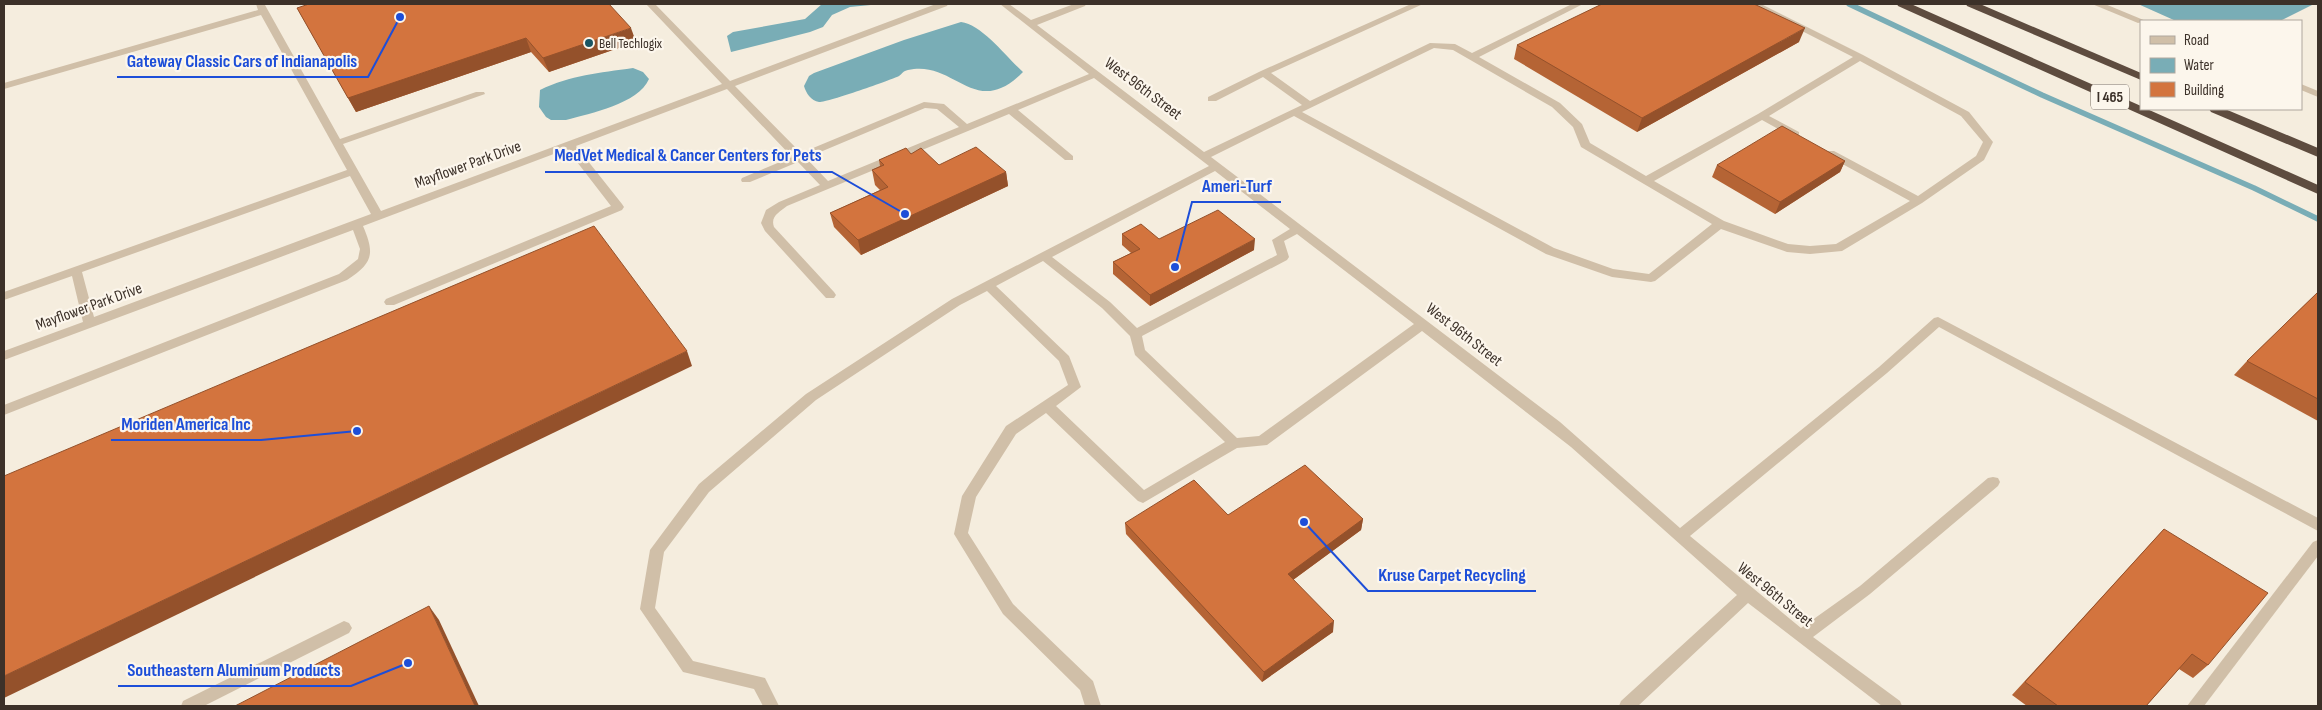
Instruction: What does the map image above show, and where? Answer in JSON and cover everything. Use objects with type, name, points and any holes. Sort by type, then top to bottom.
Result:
[{"type":"highway","name":"I 465","points":[[1902,4],[2318,190]]},
{"type":"highway","name":"I 465","points":[[1970,4],[2140,77]]},
{"type":"highway","points":[[2217,110],[2318,153]]},
{"type":"street","points":[[650,4],[826,185]]},
{"type":"street","name":"Mayflower Park Drive","points":[[4,356],[944,4]]},
{"type":"street","name":"West 96th Street","points":[[1004,4],[1423,324],[1587,452],[1747,595],[1800,637],[1894,706]]},
{"type":"street","points":[[1030,24],[1082,4]]},
{"type":"street","points":[[1212,99],[1264,73],[1418,4]]},
{"type":"street","points":[[1472,57],[1579,4]]},
{"type":"street","points":[[1204,156],[1433,45],[1455,46],[1556,106],[1578,126],[1585,144],[1720,224],[1787,248],[1810,250],[1838,248],[1918,201],[1980,158],[1988,142],[1965,114],[1860,57],[1754,4]]},
{"type":"street","points":[[2097,4],[2140,21]]},
{"type":"street","points":[[4,86],[261,7],[378,216]]},
{"type":"street","points":[[1647,180],[1762,116],[1860,57]]},
{"type":"street","points":[[1264,73],[1309,105]]},
{"type":"street","points":[[830,295],[769,228],[767,222],[770,213],[783,204],[826,185],[1096,74]]},
{"type":"street","points":[[2302,87],[2318,94]]},
{"type":"street","points":[[336,143],[480,94]]},
{"type":"street","points":[[746,180],[924,105],[940,106],[966,128]]},
{"type":"street","points":[[1010,109],[1069,158]]},
{"type":"street","points":[[1294,112],[1550,251],[1612,272],[1651,278],[1720,224]]},
{"type":"street","points":[[1762,116],[1805,139]]},
{"type":"street","points":[[390,302],[618,207],[569,144]]},
{"type":"street","points":[[1822,149],[1918,201]]},
{"type":"street","points":[[771,706],[759,683],[688,667],[647,609],[657,550],[704,488],[811,397],[956,302],[1217,166]]},
{"type":"street","points":[[4,296],[353,171]]},
{"type":"street","points":[[4,410],[343,277],[362,264],[367,255],[366,246],[356,224]]},
{"type":"street","points":[[1136,334],[1283,257],[1278,240],[1298,229]]},
{"type":"street","points":[[1044,256],[1106,305],[1136,334],[1139,352],[1234,443]]},
{"type":"street","points":[[76,270],[90,324]]},
{"type":"street","points":[[988,285],[1065,359],[1075,387],[1011,430],[969,496],[961,534],[1008,609],[1087,686],[1093,706]]},
{"type":"street","points":[[1680,536],[1883,370],[1938,321],[2318,525]]},
{"type":"street","points":[[1047,406],[1143,498],[1234,443],[1262,441],[1423,324]]},
{"type":"street","points":[[1800,637],[1865,590],[1993,482]]},
{"type":"street","points":[[2195,706],[2318,546]]},
{"type":"street","points":[[1627,706],[1747,595]]},
{"type":"street","points":[[189,706],[344,628]]},
{"type":"water","points":[[822,4],[881,4],[850,7],[832,15],[823,27],[810,32],[731,52],[727,36],[733,32],[805,19]]},
{"type":"water","points":[[2138,4],[2314,4],[2282,20],[2174,20]]},
{"type":"water","points":[[961,22],[969,24],[986,35],[1023,72],[1006,86],[991,91],[978,90],[939,73],[924,69],[906,70],[899,76],[884,82],[819,102],[809,96],[805,89],[804,86],[809,76],[814,73],[904,40]]},
{"type":"water","points":[[633,68],[643,72],[649,79],[635,95],[613,106],[566,120],[551,120],[546,117],[539,107],[540,90],[552,85],[585,75]]},
{"type":"building","points":[[309,4],[609,4],[631,28],[543,58],[526,38],[348,98],[297,8]]},
{"type":"building","points":[[1602,4],[1754,4],[1805,28],[1642,118],[1517,45]]},
{"type":"building","points":[[1782,126],[1845,161],[1780,202],[1717,165]]},
{"type":"building","points":[[976,147],[1006,172],[858,240],[830,213],[888,187],[872,170],[884,165],[879,160],[906,148],[911,154],[921,148],[939,165]]},
{"type":"building","points":[[1218,210],[1255,239],[1150,295],[1113,262],[1140,249],[1122,234],[1141,224],[1159,239]]},
{"type":"building","points":[[594,226],[687,351],[4,676],[4,476]]},
{"type":"building","points":[[2318,292],[2318,399],[2247,361]]},
{"type":"building","points":[[1305,465],[1363,519],[1288,574],[1334,621],[1264,672],[1125,523],[1194,480],[1228,515]]},
{"type":"building","points":[[2164,529],[2268,593],[2208,665],[2192,654],[2146,706],[2058,706],[2025,682]]},
{"type":"building","points":[[429,606],[475,706],[235,706]]},
{"type":"waterway","points":[[1849,4],[2042,95],[2254,188],[2318,219]]},
{"type":"place","name":"Gateway Classic Cars of Indianapolis","points":[[400,17]]},
{"type":"place","name":"Bell Techlogix","points":[[589,43]]},
{"type":"place","name":"MedVet Medical & Cancer Centers for Pets","points":[[905,214]]},
{"type":"place","name":"Ameri-Turf","points":[[1175,267]]},
{"type":"place","name":"Moriden America Inc","points":[[357,431]]},
{"type":"place","name":"Kruse Carpet Recycling","points":[[1304,522]]},
{"type":"place","name":"Southeastern Aluminum Products","points":[[408,663]]}]
